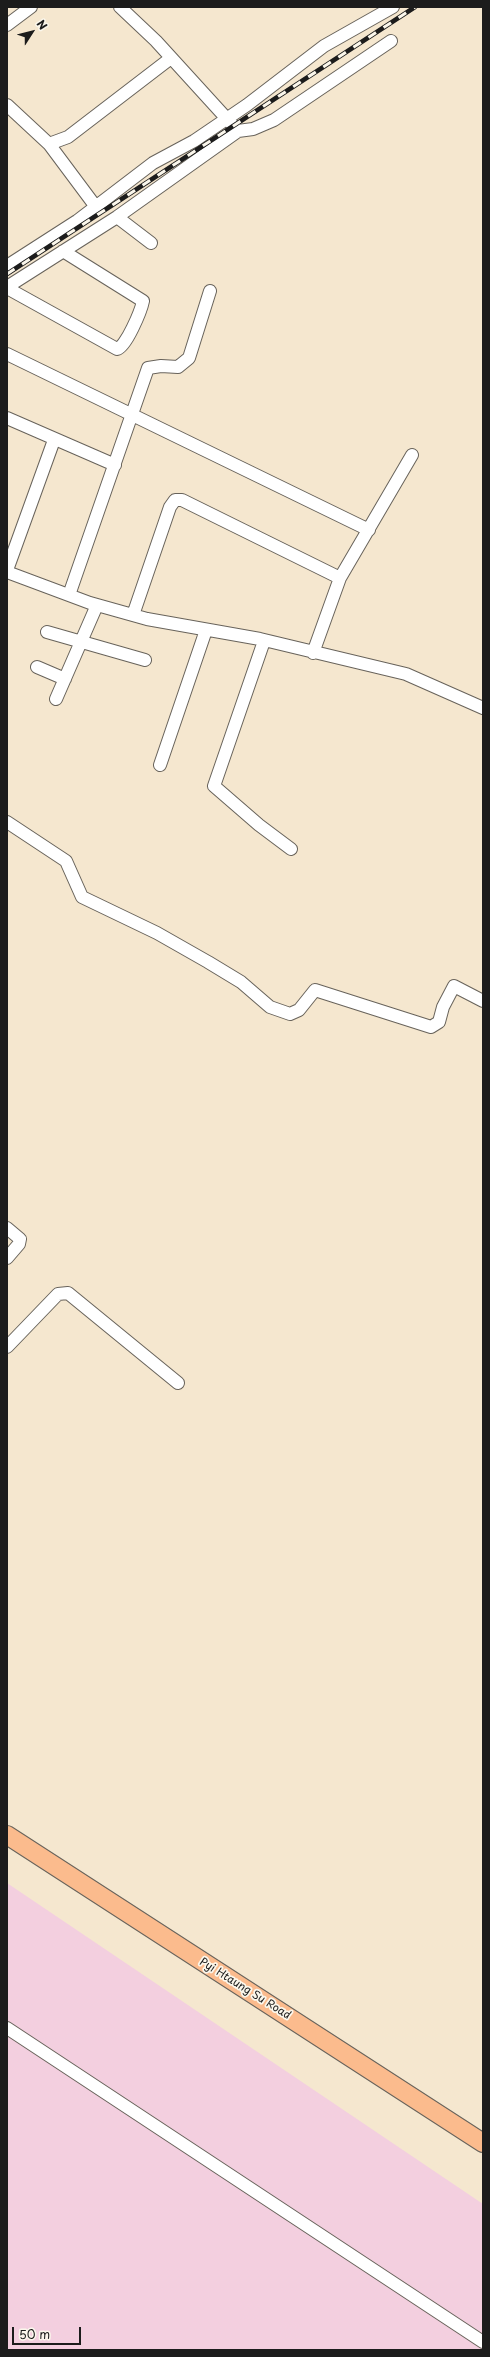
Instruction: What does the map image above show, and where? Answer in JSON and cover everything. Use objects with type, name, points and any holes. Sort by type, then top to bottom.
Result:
[{"type":"highway","name":"Pyi Htaung Su Road","points":[[7,1835],[483,2143]]},
{"type":"street","points":[[7,25],[31,7]]},
{"type":"street","points":[[120,7],[171,58],[238,132]]},
{"type":"street","points":[[7,266],[96,207],[152,163],[194,141],[324,46],[393,7]]},
{"type":"street","points":[[63,250],[143,301],[142,308],[120,349],[116,349],[7,288],[63,250],[117,217],[238,132],[253,129],[274,120],[391,41]]},
{"type":"street","points":[[49,144],[68,137],[171,58]]},
{"type":"street","points":[[7,105],[49,144],[96,207]]},
{"type":"street","points":[[117,217],[151,243]]},
{"type":"street","points":[[69,595],[148,368],[161,366],[178,367],[189,358],[210,291]]},
{"type":"street","points":[[7,354],[369,530]]},
{"type":"street","points":[[7,418],[54,440],[115,465]]},
{"type":"street","points":[[54,440],[7,571],[97,605],[133,615],[264,641],[418,678],[483,708]]},
{"type":"street","points":[[313,653],[340,578],[412,455]]},
{"type":"street","points":[[133,615],[170,507],[175,500],[182,500],[340,578]]},
{"type":"street","points":[[56,699],[97,605]]},
{"type":"street","points":[[160,765],[206,630]]},
{"type":"street","points":[[47,632],[80,643],[145,660]]},
{"type":"street","points":[[264,641],[214,786],[259,825],[291,849]]},
{"type":"street","points":[[37,666],[65,679]]},
{"type":"street","points":[[7,822],[66,861],[82,897],[157,933],[208,962],[241,982],[270,1007],[290,1014],[299,1010],[315,990],[431,1027],[439,1022],[443,1007],[454,986],[483,1001]]},
{"type":"street","points":[[7,1228],[20,1239],[19,1244],[7,1258]]},
{"type":"street","points":[[7,1347],[58,1294],[68,1293],[178,1383]]},
{"type":"street","points":[[7,2028],[483,2342]]},
{"type":"shaded area","points":[[7,1883],[483,2204],[483,2350],[7,2350]]},
{"type":"railway","points":[[7,274],[415,7]]}]
